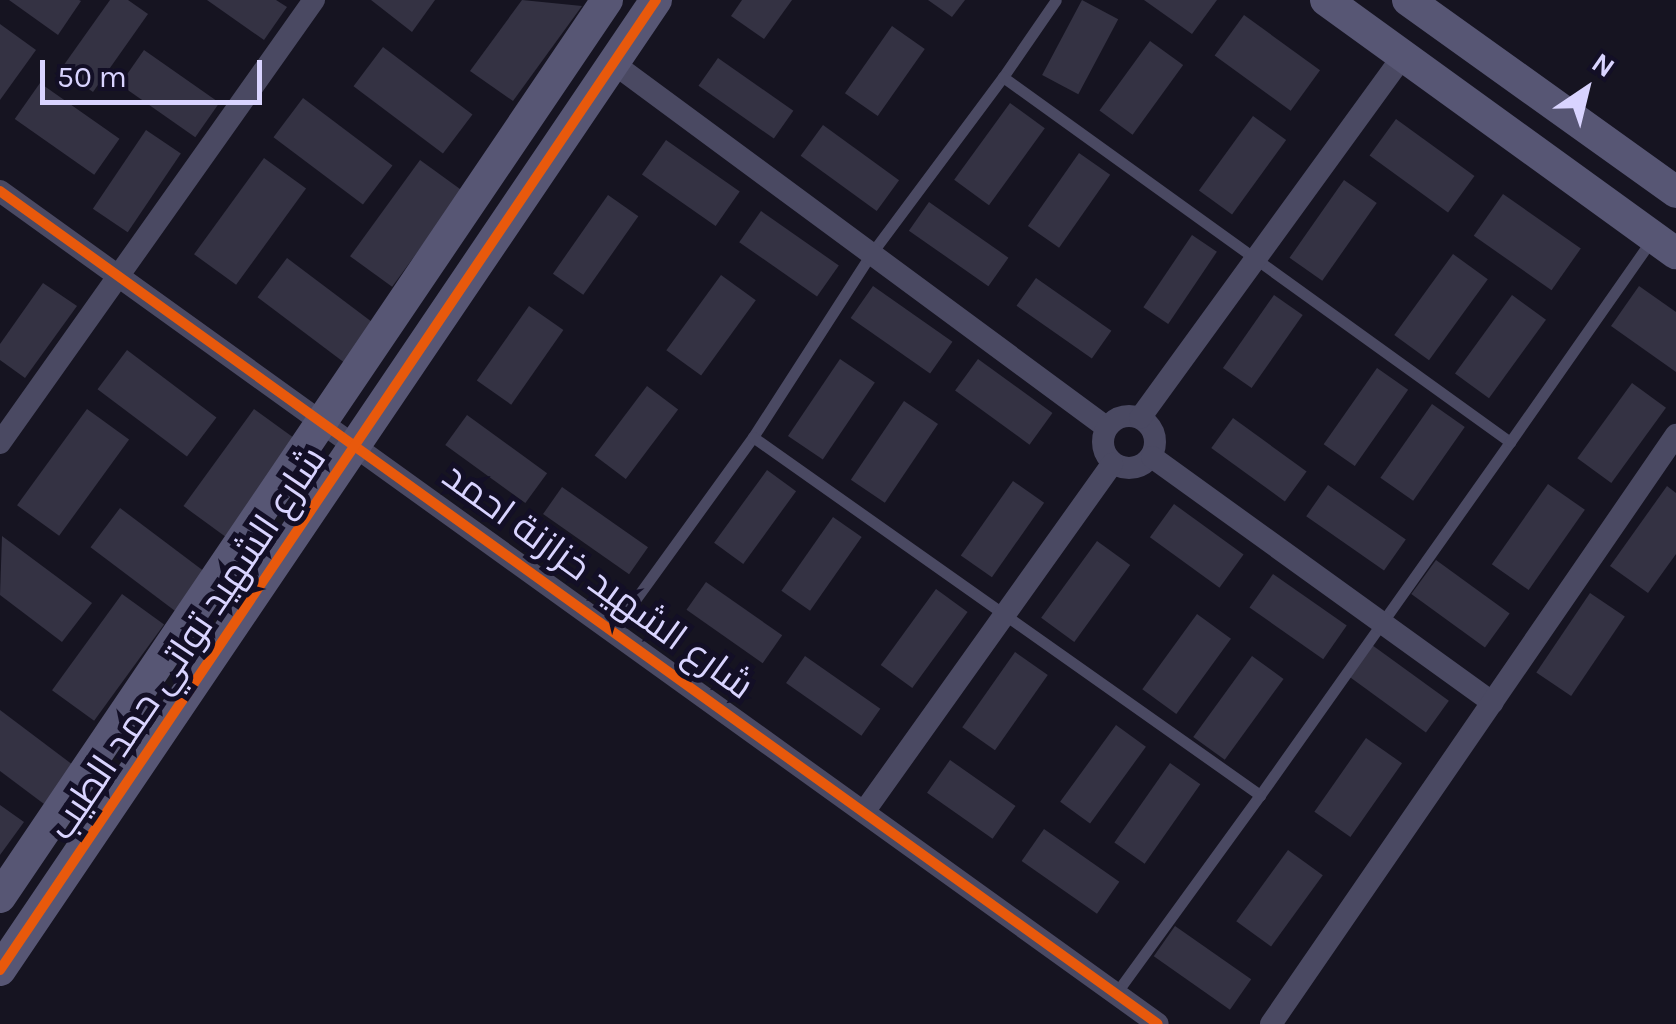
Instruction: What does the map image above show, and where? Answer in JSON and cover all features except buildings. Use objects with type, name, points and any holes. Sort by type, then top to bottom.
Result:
[{"type":"street","points":[[0,443],[314,0]]},
{"type":"street","name":"شارع الشهيد تواتي حمد الطيب","points":[[0,897],[606,0]]},
{"type":"street","name":"شارع الشهيد تواتي حمد الطيب","points":[[0,970],[358,446],[656,0]]},
{"type":"street","points":[[1326,0],[1665,245]]},
{"type":"street","points":[[1408,0],[1676,192]]},
{"type":"street","points":[[1140,418],[1403,56]]},
{"type":"street","points":[[613,64],[1106,427]]},
{"type":"street","name":"شارع الشهيد خزازنة احمد","points":[[0,191],[866,809],[1158,1024]]},
{"type":"street","points":[[1122,416],[1140,418],[1152,428],[1152,457],[1134,469],[1112,464],[1102,446],[1106,427],[1122,416]]},
{"type":"street","points":[[1271,1024],[1676,434]]},
{"type":"street","points":[[1152,457],[1493,703]]},
{"type":"street","points":[[866,809],[1112,464]]},
{"type":"lane","points":[[614,629],[753,437],[871,254],[1056,0]]},
{"type":"lane","points":[[1002,76],[1510,442]]},
{"type":"lane","points":[[1116,993],[1510,442],[1665,245]]},
{"type":"lane","points":[[753,437],[1260,796]]},
{"type":"cycle path","points":[[0,970],[656,0]]},
{"type":"cycle path","points":[[0,191],[1158,1024]]}]
